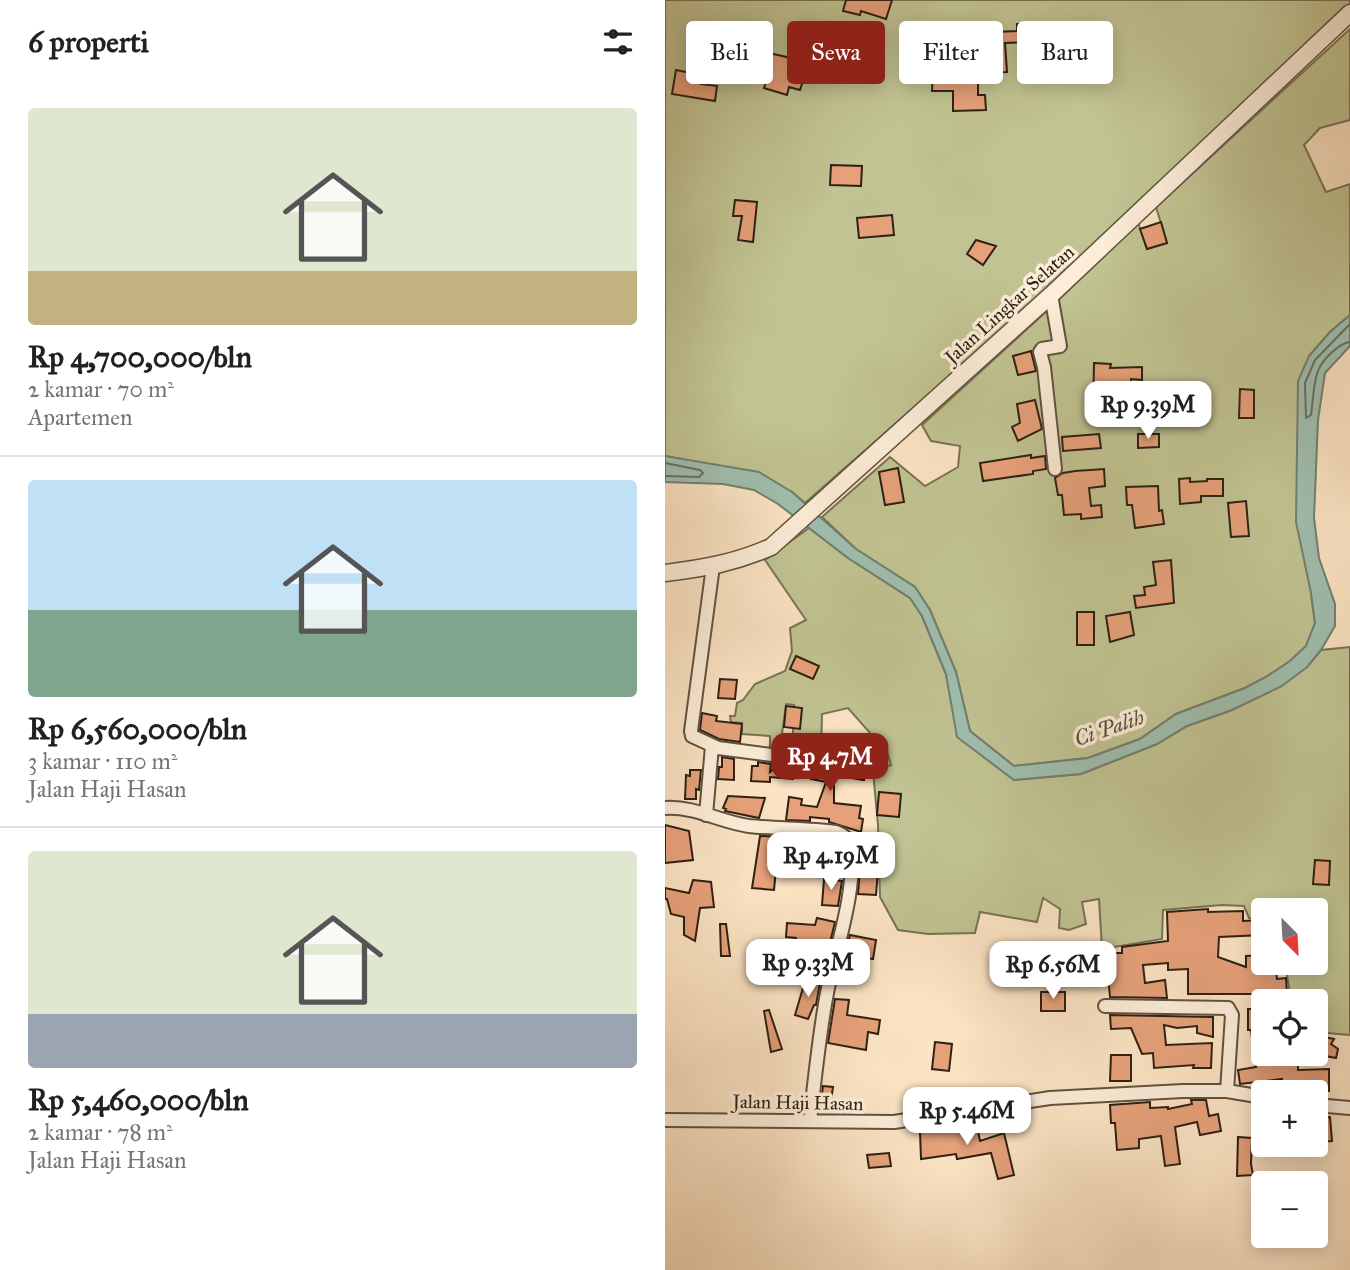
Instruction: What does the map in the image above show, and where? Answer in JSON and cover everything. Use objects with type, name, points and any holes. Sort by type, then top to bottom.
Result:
[{"type":"street","name":"Jalan Lingkar Selatan","points":[[665,573],[740,560],[771,547],[1051,295],[1350,13]]},
{"type":"street","points":[[1051,295],[1060,346],[1042,349],[1040,352],[1055,469]]},
{"type":"street","points":[[713,566],[691,732],[694,738],[712,746],[810,760]]},
{"type":"street","points":[[706,815],[712,746]]},
{"type":"street","points":[[665,808],[694,810],[749,825],[836,832],[844,835],[848,841],[851,876],[827,991],[810,1121]]},
{"type":"street","points":[[1105,1006],[1228,1008],[1232,1015],[1227,1091]]},
{"type":"street","name":"Jalan Haji Hasan","points":[[665,1120],[894,1122],[1050,1098],[1183,1091],[1227,1091],[1251,1095]]},
{"type":"street","points":[[1328,1106],[1350,1108]]},
{"type":"green space","points":[[665,0],[1350,0],[1350,4],[1057,282],[805,503],[792,492],[694,462],[665,456]]},
{"type":"green space","points":[[1350,29],[1350,120],[1320,128],[1304,145],[1326,192],[1350,184],[1350,315],[1330,332],[1309,356],[1311,593],[1315,624],[1306,646],[1266,677],[1245,688],[1176,714],[1140,739],[1088,758],[1014,766],[970,731],[956,672],[930,610],[915,587],[856,549],[822,517],[890,457],[925,486],[958,467],[960,446],[931,441],[922,425],[1049,309],[1138,222],[1147,249],[1167,243],[1156,207]]},
{"type":"green space","points":[[809,528],[848,558],[910,598],[922,616],[946,674],[958,737],[1014,780],[1081,774],[1157,744],[1187,726],[1232,710],[1307,667],[1321,650],[1350,647],[1350,1035],[1328,1033],[1328,989],[1289,989],[1287,975],[1328,975],[1328,898],[1251,898],[1251,918],[1244,906],[1163,910],[1162,939],[1102,949],[1099,899],[1082,902],[1086,924],[1069,930],[1059,928],[1060,909],[1043,898],[1037,922],[980,912],[975,933],[928,934],[898,930],[880,897],[873,771],[891,765],[887,752],[848,708],[822,714],[821,755],[792,754],[794,705],[786,704],[780,749],[770,748],[770,736],[742,734],[742,723],[731,722],[730,716],[735,716],[737,703],[743,700],[755,684],[785,671],[792,651],[790,628],[806,620],[765,560]]},
{"type":"water","points":[[1350,315],[1350,346],[1325,373],[1318,420],[1314,518],[1319,558],[1335,604],[1335,626],[1321,650],[1307,667],[1282,686],[1232,710],[1187,726],[1157,744],[1081,774],[1014,780],[957,737],[946,674],[922,616],[910,598],[848,558],[778,504],[754,490],[723,484],[665,482],[665,456],[759,472],[792,492],[856,549],[915,587],[930,610],[956,672],[970,731],[1014,766],[1088,758],[1140,739],[1176,714],[1245,688],[1290,661],[1306,646],[1315,623],[1296,522],[1298,381],[1309,356],[1330,332]]},
{"type":"building","points":[[846,0],[892,0],[886,19],[861,11],[860,15],[843,11]]},
{"type":"building","points":[[1017,31],[1017,43],[1005,43],[1007,72],[1003,72],[1003,32]]},
{"type":"building","points":[[773,54],[787,57],[787,84],[802,84],[800,90],[789,87],[787,95],[764,88],[765,84],[773,84]]},
{"type":"building","points":[[676,70],[686,72],[686,84],[717,86],[715,101],[672,94]]},
{"type":"building","points":[[932,84],[978,84],[978,95],[985,95],[986,110],[953,111],[953,91],[932,91]]},
{"type":"building","points":[[831,165],[862,166],[861,186],[830,185]]},
{"type":"building","points":[[735,200],[757,202],[753,242],[738,240],[742,216],[733,216]]},
{"type":"building","points":[[892,215],[894,235],[859,238],[857,218]]},
{"type":"building","points":[[1161,222],[1167,243],[1147,249],[1140,229]]},
{"type":"building","points":[[976,240],[996,246],[983,265],[967,254]]},
{"type":"building","points":[[1031,351],[1036,371],[1018,375],[1013,356]]},
{"type":"building","points":[[1094,363],[1111,364],[1110,368],[1142,367],[1142,380],[1131,379],[1131,387],[1116,387],[1114,410],[1093,413]]},
{"type":"building","points":[[1240,389],[1254,390],[1254,418],[1239,418]]},
{"type":"building","points":[[1035,400],[1042,429],[1018,441],[1012,427],[1020,423],[1017,404]]},
{"type":"building","points":[[1099,434],[1101,448],[1063,451],[1062,437]]},
{"type":"building","points":[[1138,434],[1159,434],[1159,447],[1138,448]]},
{"type":"building","points":[[1031,455],[1031,458],[1045,456],[1046,469],[1033,471],[1033,474],[983,481],[980,463]]},
{"type":"building","points":[[898,468],[904,502],[885,505],[879,472]]},
{"type":"building","points":[[1104,469],[1105,486],[1089,488],[1091,506],[1101,505],[1102,517],[1081,519],[1081,514],[1064,515],[1062,495],[1058,495],[1055,478],[1063,473]]},
{"type":"building","points":[[1190,478],[1190,482],[1223,479],[1223,496],[1201,496],[1201,502],[1180,504],[1179,479]]},
{"type":"building","points":[[1158,486],[1159,511],[1162,510],[1164,524],[1135,528],[1132,505],[1127,505],[1126,487]]},
{"type":"building","points":[[1246,501],[1249,536],[1231,537],[1228,503]]},
{"type":"building","points":[[1171,560],[1174,603],[1136,608],[1134,596],[1145,595],[1144,587],[1156,585],[1153,562]]},
{"type":"building","points":[[1077,612],[1094,612],[1094,645],[1077,645]]},
{"type":"building","points":[[1130,612],[1134,635],[1110,642],[1106,616]]},
{"type":"building","points":[[796,656],[819,666],[813,679],[790,669]]},
{"type":"building","points":[[720,679],[737,680],[735,699],[718,698]]},
{"type":"building","points":[[786,706],[802,708],[800,729],[784,727]]},
{"type":"building","points":[[702,713],[717,716],[716,721],[742,724],[740,742],[719,739],[700,730]]},
{"type":"building","points":[[825,743],[838,745],[836,757],[854,759],[853,771],[866,769],[864,780],[834,775],[834,803],[861,806],[861,832],[829,822],[829,819],[810,817],[810,821],[786,820],[789,797],[802,799],[801,805],[817,807],[826,782],[811,779],[812,768],[819,761],[822,762]]},
{"type":"building","points":[[722,757],[734,759],[734,780],[718,779]]},
{"type":"building","points":[[758,762],[771,764],[770,772],[778,765],[794,767],[793,779],[770,777],[770,782],[751,781],[752,766],[758,766]]},
{"type":"building","points":[[690,770],[701,770],[696,799],[685,799],[686,775],[690,776]]},
{"type":"building","points":[[879,792],[901,794],[899,817],[877,815]]},
{"type":"building","points":[[728,796],[765,798],[759,818],[725,811],[723,808]]},
{"type":"building","points":[[665,825],[689,831],[693,860],[665,863]]},
{"type":"building","points":[[760,836],[787,837],[786,849],[778,849],[774,890],[752,888]]},
{"type":"building","points":[[874,841],[886,842],[885,864],[872,864]]},
{"type":"building","points":[[826,845],[829,871],[818,872],[815,846]]},
{"type":"building","points":[[1315,860],[1330,861],[1329,885],[1313,884]]},
{"type":"building","points":[[860,869],[878,870],[876,895],[858,894]]},
{"type":"building","points":[[824,879],[842,881],[838,906],[822,905]]},
{"type":"building","points":[[693,880],[711,882],[714,907],[700,908],[695,941],[684,935],[684,917],[671,914],[665,899],[665,888],[689,893]]},
{"type":"building","points":[[1208,909],[1208,912],[1243,911],[1243,921],[1251,921],[1251,936],[1219,937],[1218,957],[1246,967],[1246,956],[1251,956],[1251,975],[1277,975],[1277,979],[1286,978],[1287,989],[1251,989],[1251,994],[1188,994],[1188,969],[1168,970],[1168,963],[1143,965],[1145,983],[1165,980],[1167,998],[1110,997],[1106,953],[1122,953],[1122,947],[1168,941],[1167,912]]},
{"type":"building","points":[[817,918],[835,922],[830,943],[820,941],[817,965],[793,962],[796,938],[786,937],[787,923],[815,925]]},
{"type":"building","points":[[720,924],[726,924],[730,956],[721,956]]},
{"type":"building","points":[[850,935],[876,940],[873,959],[849,955],[850,947],[847,947]]},
{"type":"building","points":[[805,981],[820,983],[816,1005],[808,1019],[795,1015]]},
{"type":"building","points":[[1041,992],[1065,992],[1065,1011],[1041,1011]]},
{"type":"building","points":[[835,999],[849,1000],[847,1015],[880,1020],[878,1034],[868,1032],[866,1050],[828,1043]]},
{"type":"building","points":[[1248,1009],[1251,1009],[1251,1030],[1248,1030]]},
{"type":"building","points":[[769,1010],[782,1049],[771,1052],[764,1011]]},
{"type":"building","points":[[1110,1015],[1213,1017],[1213,1037],[1197,1033],[1197,1026],[1177,1028],[1164,1025],[1166,1045],[1212,1043],[1211,1068],[1193,1068],[1194,1065],[1154,1068],[1153,1053],[1142,1054],[1131,1028],[1111,1029]]},
{"type":"building","points":[[1328,1038],[1334,1039],[1331,1044],[1338,1049],[1336,1058],[1328,1056]]},
{"type":"building","points":[[935,1042],[952,1044],[949,1071],[932,1069]]},
{"type":"building","points":[[1111,1055],[1131,1055],[1131,1081],[1110,1081]]},
{"type":"building","points":[[1298,1066],[1298,1070],[1329,1069],[1329,1091],[1328,1080],[1251,1080],[1251,1083],[1240,1084],[1238,1070]]},
{"type":"building","points":[[823,1086],[833,1087],[831,1101],[856,1102],[856,1112],[820,1111]]},
{"type":"building","points":[[1191,1100],[1206,1100],[1209,1116],[1218,1114],[1221,1131],[1200,1135],[1197,1122],[1175,1127],[1180,1164],[1165,1166],[1161,1136],[1139,1139],[1139,1148],[1117,1150],[1115,1123],[1111,1123],[1110,1105],[1150,1102],[1150,1108],[1168,1109],[1192,1104]]},
{"type":"building","points":[[1330,1117],[1332,1141],[1328,1141]]},
{"type":"building","points":[[961,1124],[962,1129],[977,1126],[980,1141],[1004,1133],[1014,1175],[998,1179],[991,1153],[957,1159],[956,1154],[921,1159],[920,1132],[940,1131],[939,1129]]},
{"type":"building","points":[[1238,1137],[1251,1138],[1251,1175],[1237,1176]]},
{"type":"building","points":[[889,1153],[891,1166],[869,1168],[867,1155]]},
{"type":"water label","name":"Ci Palih","points":[[1109,728]]}]
